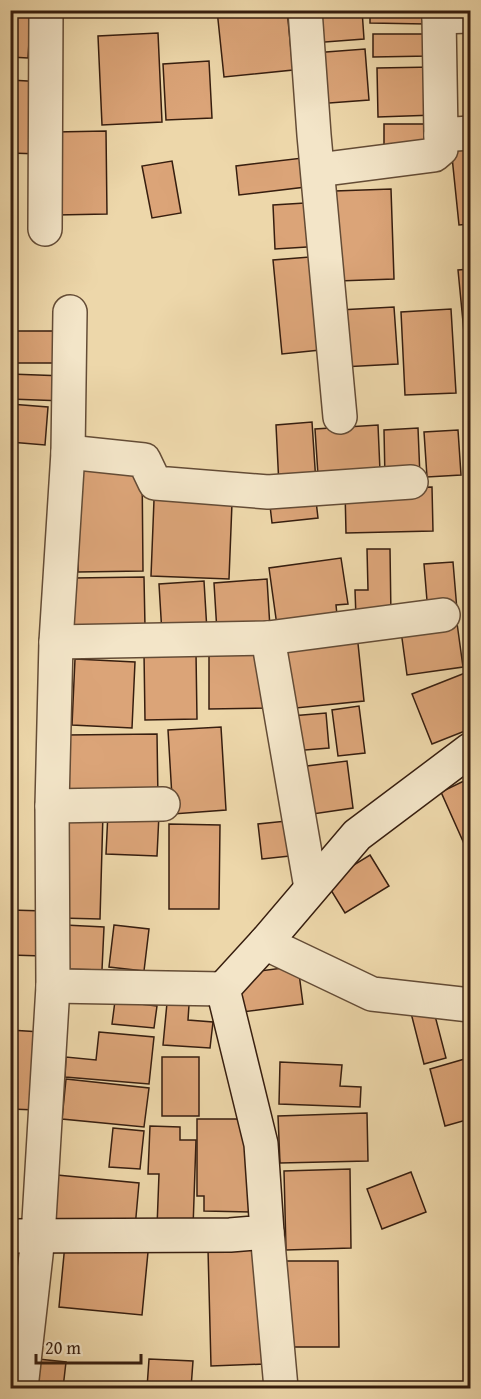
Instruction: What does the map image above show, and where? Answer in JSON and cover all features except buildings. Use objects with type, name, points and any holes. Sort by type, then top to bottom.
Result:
[{"type":"street","points":[[45,229],[46,10]]},
{"type":"street","points":[[305,10],[340,417]]},
{"type":"street","points":[[318,170],[434,155],[456,134],[450,14]]},
{"type":"street","points":[[21,1389],[24,1237],[53,986],[52,806],[56,642],[68,452],[70,312]]},
{"type":"street","points":[[68,452],[144,460],[155,483],[268,492],[411,482]]},
{"type":"street","points":[[56,642],[268,638],[443,615]]},
{"type":"street","points":[[268,638],[311,888]]},
{"type":"street","points":[[53,986],[223,989],[357,835],[471,750]]},
{"type":"street","points":[[52,806],[163,804]]},
{"type":"street","points":[[265,943],[372,994],[471,1005]]},
{"type":"street","points":[[223,989],[261,1144],[281,1389]]},
{"type":"street","points":[[24,1237],[267,1232]]}]
